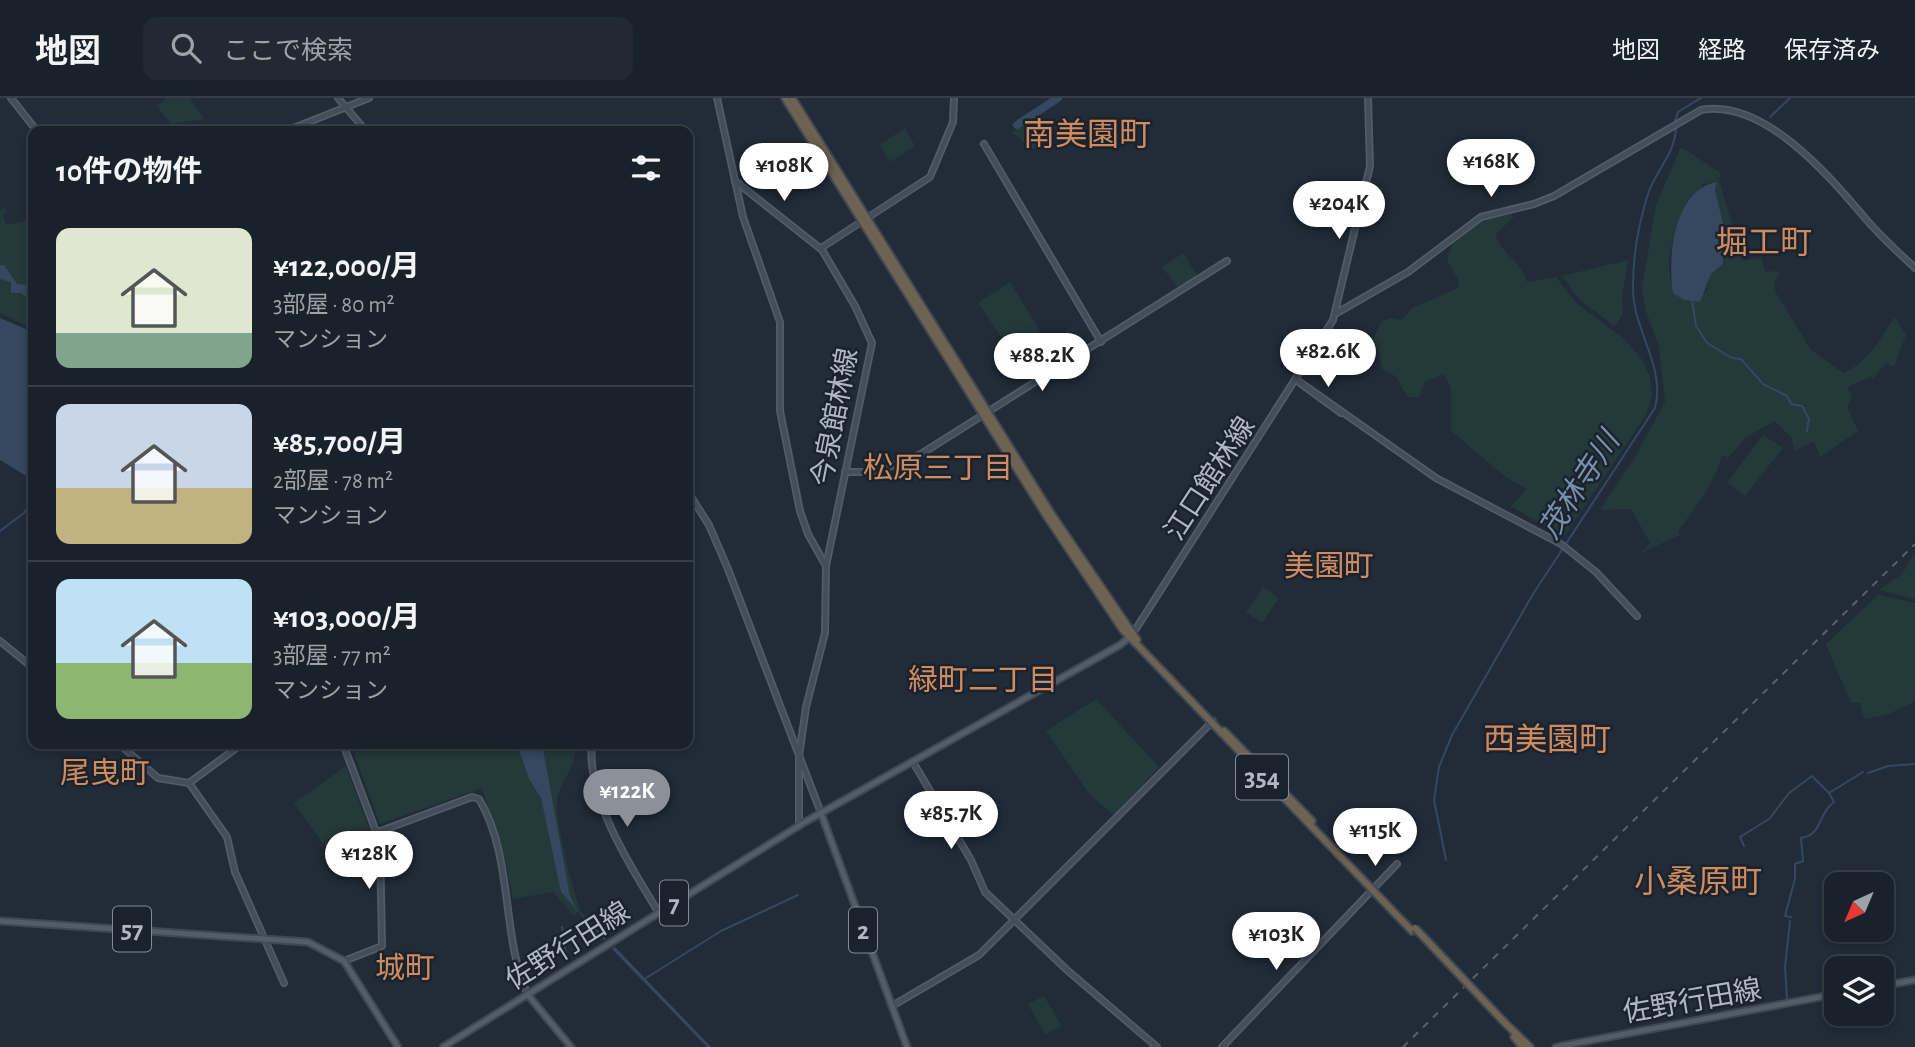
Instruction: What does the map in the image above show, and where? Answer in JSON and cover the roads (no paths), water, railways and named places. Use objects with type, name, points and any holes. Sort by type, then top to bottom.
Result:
[{"type":"highway","name":"354","points":[[785,98],[1131,636],[1504,1024],[1523,1047]]},
{"type":"highway","name":"354","points":[[792,98],[864,220]]},
{"type":"highway","name":"354","points":[[1504,1024],[1530,1047]]},
{"type":"main road","name":"佐野行田線","points":[[443,1047],[799,826],[1131,636]]},
{"type":"main road","name":"2","points":[[821,813],[907,1047]]},
{"type":"main road","name":"57","points":[[0,921],[308,942],[344,961]]},
{"type":"main road","points":[[344,961],[398,1047]]},
{"type":"main road","points":[[1894,984],[1915,980]]},
{"type":"main road","points":[[528,995],[571,1047]]},
{"type":"main road","name":"佐野行田線","points":[[1556,1047],[1824,996]]},
{"type":"street","points":[[11,98],[33,126]]},
{"type":"street","points":[[338,98],[362,126]]},
{"type":"street","points":[[300,126],[369,98]]},
{"type":"street","points":[[717,98],[743,217],[780,322],[780,411],[800,511],[808,534],[826,566]]},
{"type":"street","points":[[734,181],[821,249],[930,177],[953,122],[954,98]]},
{"type":"street","name":"江口館林線","points":[[1131,636],[1297,380],[1335,314],[1370,166],[1368,98]]},
{"type":"street","points":[[1335,314],[1408,272],[1481,217],[1542,201],[1682,121],[1713,105],[1730,103]]},
{"type":"street","points":[[1745,107],[1799,140],[1872,227],[1915,268]]},
{"type":"street","points":[[984,144],[1101,342]]},
{"type":"street","name":"今泉館林線","points":[[821,249],[855,306],[872,343],[826,566],[825,633],[806,707],[799,756],[821,813]]},
{"type":"street","points":[[845,472],[876,472],[897,466],[986,414],[1227,261]]},
{"type":"street","points":[[1297,380],[1436,478],[1561,544],[1596,572],[1637,616]]},
{"type":"street","points":[[693,500],[709,525],[723,557],[799,756],[799,826]]},
{"type":"street","points":[[0,641],[28,664]]},
{"type":"street","points":[[891,1006],[979,955],[1212,722]]},
{"type":"street","points":[[125,749],[158,778],[189,783],[228,837],[235,872],[284,983]]},
{"type":"street","points":[[189,783],[235,749]]},
{"type":"street","points":[[344,961],[382,946],[382,853],[378,832],[346,749]]},
{"type":"street","points":[[592,749],[590,767],[621,852],[659,913]]},
{"type":"street","points":[[912,762],[971,860],[985,892],[1157,1047]]},
{"type":"street","points":[[378,832],[472,797],[479,799],[502,867],[519,969],[528,995]]},
{"type":"street","points":[[1223,1047],[1397,864]]},
{"type":"water","points":[[1717,182],[1715,190],[1724,227],[1723,264],[1711,274],[1700,302],[1684,300],[1673,293],[1671,278],[1677,227],[1691,197],[1703,187]]},
{"type":"water","points":[[0,265],[4,265],[17,284],[26,285],[28,298],[21,293],[11,293],[11,282],[0,279]]},
{"type":"water","points":[[0,318],[28,330],[28,477],[0,460]]},
{"type":"water","points":[[519,749],[543,749],[570,896],[576,908],[606,939],[604,940],[561,892],[541,798],[529,779]]},
{"type":"water","points":[[615,947],[711,1047],[707,1047],[612,949]]},
{"type":"waterway","points":[[1017,125],[1058,98]]},
{"type":"waterway","points":[[1675,122],[1678,112],[1701,98]]},
{"type":"waterway","points":[[1770,117],[1790,98]]},
{"type":"waterway","name":"茂林寺川","points":[[1446,860],[1434,800],[1439,767],[1452,735],[1533,594],[1655,408],[1656,377],[1634,303],[1634,263],[1645,202],[1673,144],[1676,127]]},
{"type":"waterway","points":[[1692,300],[1696,326],[1707,343],[1732,358],[1741,359],[1763,384],[1787,396],[1791,404],[1802,406],[1809,419],[1807,431]]},
{"type":"waterway","points":[[0,531],[28,508]]},
{"type":"waterway","points":[[1868,773],[1888,766],[1915,764]]},
{"type":"waterway","points":[[1770,818],[1789,793],[1812,776],[1829,793],[1863,772]]},
{"type":"waterway","points":[[1791,917],[1785,916],[1795,879],[1795,864],[1803,861],[1801,838],[1813,833],[1834,802],[1829,793]]},
{"type":"waterway","points":[[1744,846],[1740,837],[1769,819]]},
{"type":"waterway","points":[[646,978],[721,931],[798,895]]},
{"type":"waterway","points":[[1787,999],[1785,967],[1790,921]]},
{"type":"waterway","points":[[562,927],[567,962]]},
{"type":"railway","points":[[1403,1047],[1915,544]]},
{"type":"district","name":"南美園町","points":[[1087,134]]},
{"type":"district","name":"堀工町","points":[[1764,242]]},
{"type":"district","name":"松原三丁目","points":[[938,468]]},
{"type":"district","name":"美園町","points":[[1329,566]]},
{"type":"district","name":"緑町二丁目","points":[[983,680]]},
{"type":"district","name":"西美園町","points":[[1547,739]]},
{"type":"district","name":"尾曳町","points":[[105,773]]},
{"type":"district","name":"小桑原町","points":[[1698,881]]},
{"type":"district","name":"城町","points":[[405,968]]}]
